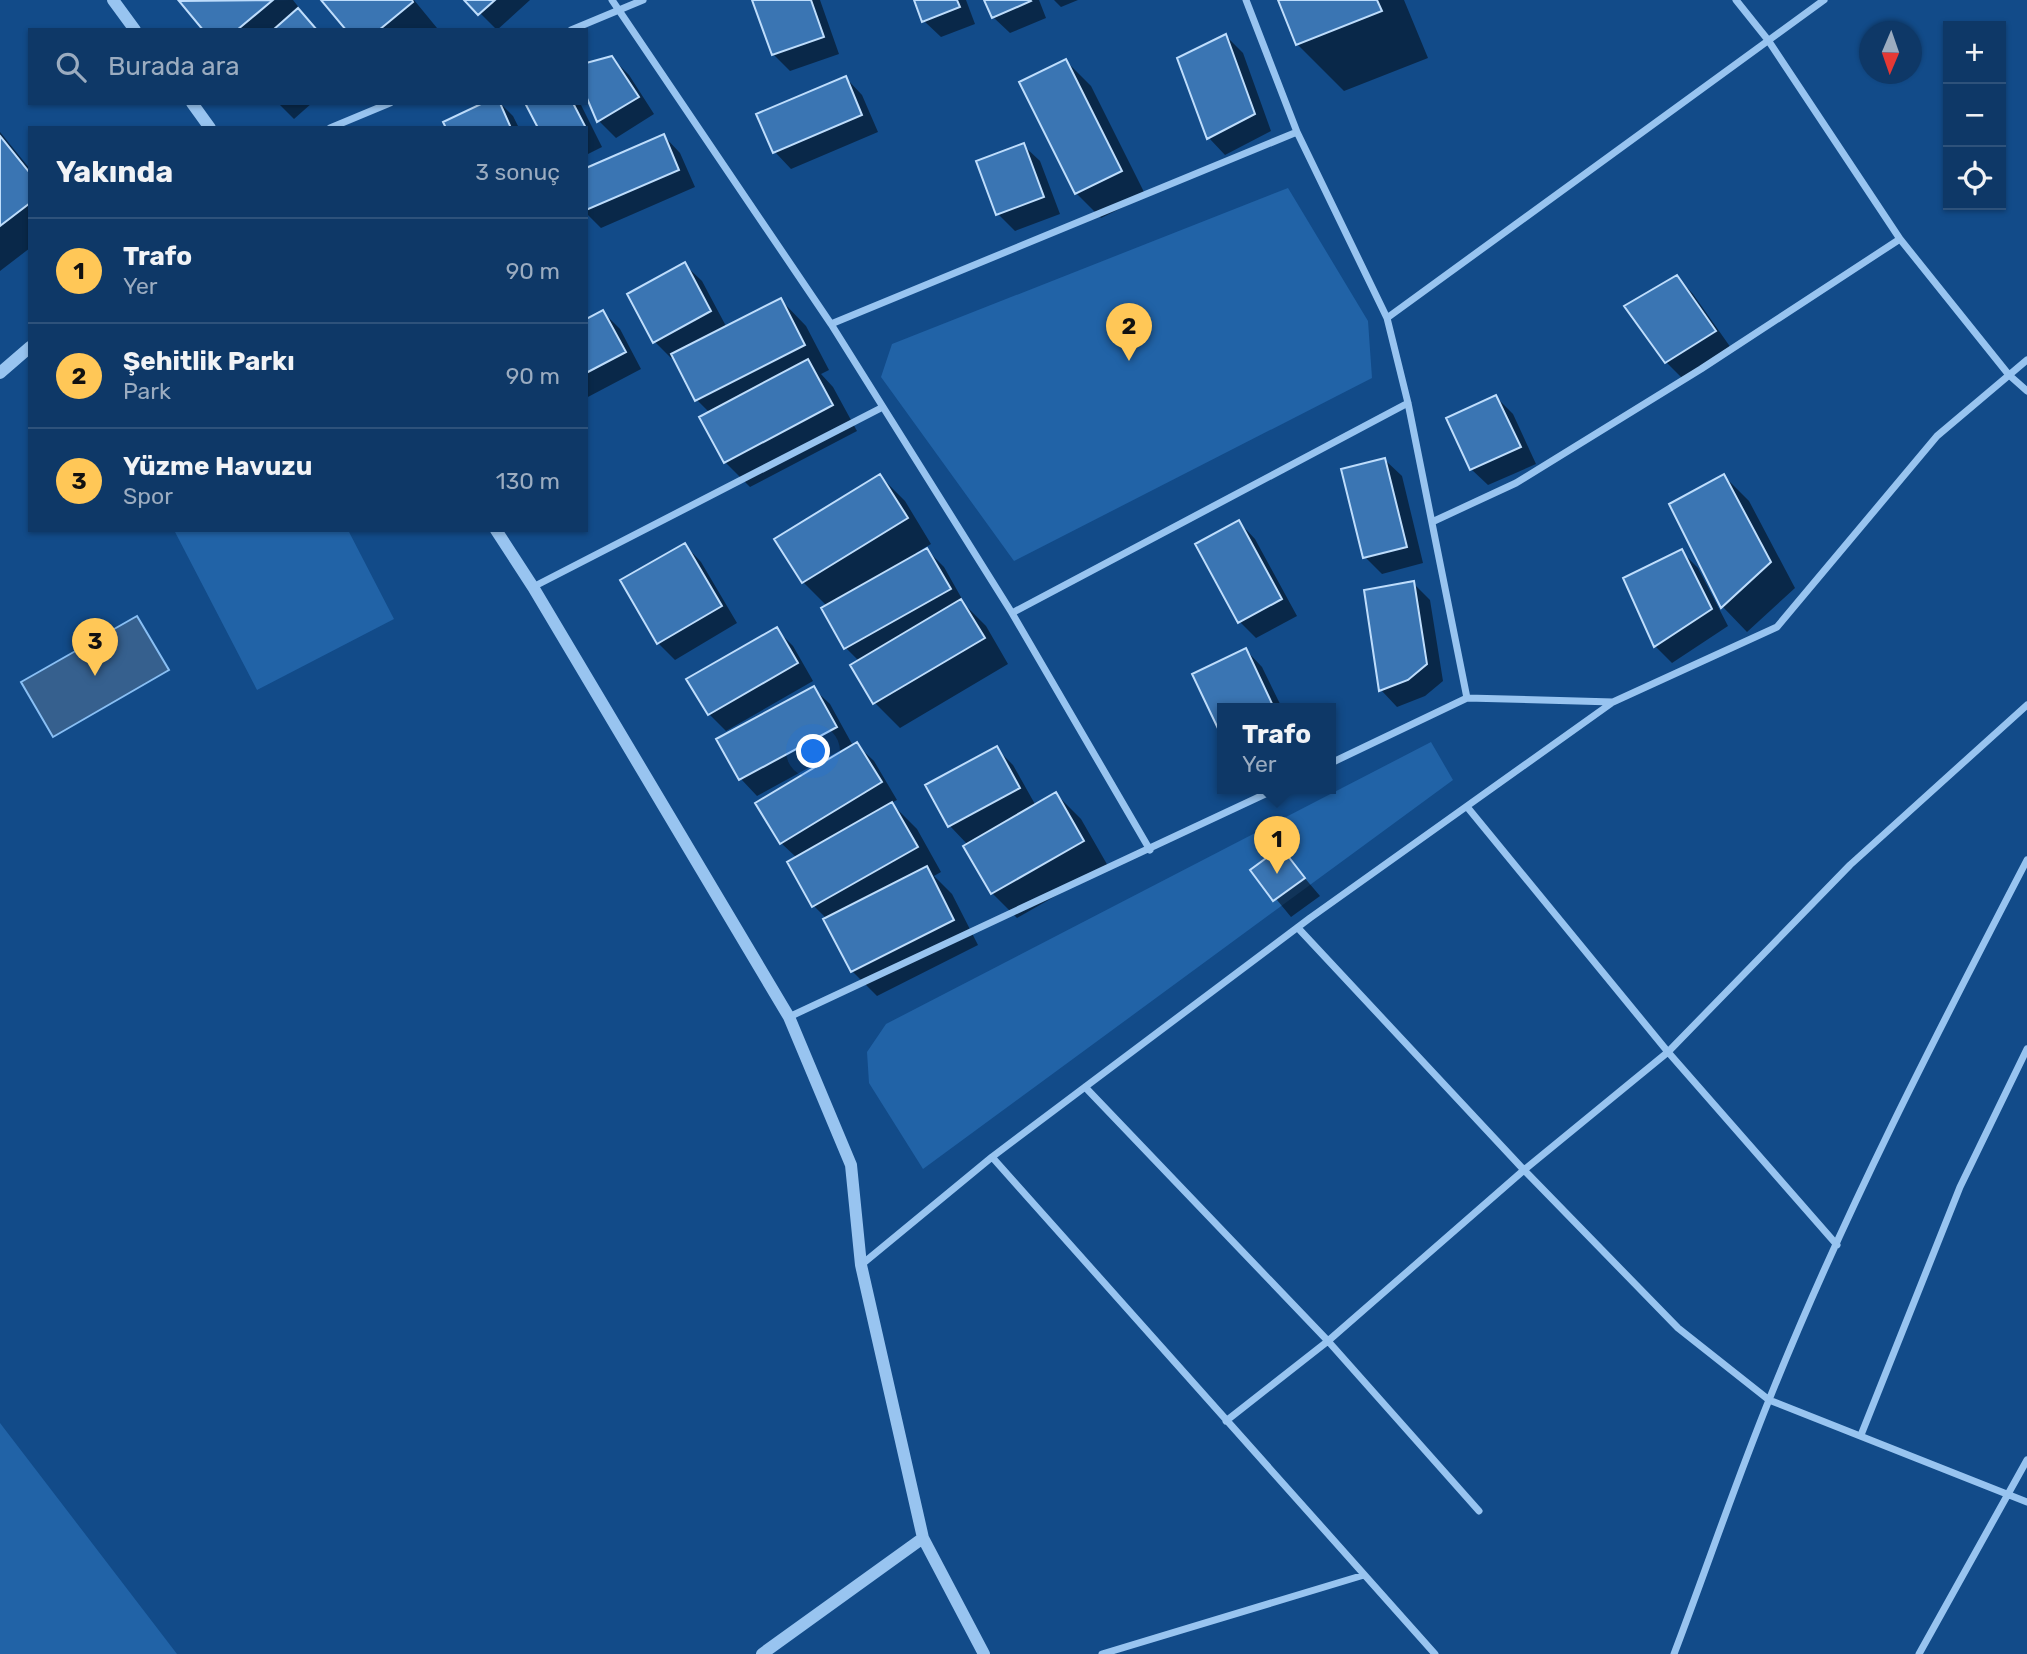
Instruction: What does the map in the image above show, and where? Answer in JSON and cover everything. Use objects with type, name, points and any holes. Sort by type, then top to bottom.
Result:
[{"type":"street","points":[[113,0],[134,28]]},
{"type":"street","points":[[612,0],[831,324],[881,408],[1012,612],[1150,849]]},
{"type":"street","points":[[576,28],[643,0]]},
{"type":"street","points":[[1246,0],[1297,132],[1387,318],[1408,403],[1467,698]]},
{"type":"street","points":[[1737,0],[1768,40],[1900,239],[2009,375],[2027,391]]},
{"type":"street","points":[[1387,318],[1824,0]]},
{"type":"street","points":[[193,105],[208,126]]},
{"type":"street","points":[[335,126],[385,105]]},
{"type":"street","points":[[831,324],[1297,132]]},
{"type":"street","points":[[1432,522],[1516,483],[1701,369],[1900,239]]},
{"type":"street","points":[[0,373],[28,349]]},
{"type":"street","points":[[861,1265],[992,1157],[1085,1087],[1298,928],[1613,702],[1777,627],[1937,436],[2027,360]]},
{"type":"street","points":[[1012,612],[1408,403]]},
{"type":"street","points":[[533,587],[881,408]]},
{"type":"street","points":[[496,532],[533,587],[789,1017],[850,1165],[861,1265],[923,1538],[984,1654]]},
{"type":"street","points":[[1336,761],[1467,698],[1613,702]]},
{"type":"street","points":[[1226,1421],[1328,1340],[1524,1170],[1668,1052],[1850,865],[2027,705]]},
{"type":"street","points":[[789,1017],[1266,794]]},
{"type":"street","points":[[1468,808],[1668,1052],[1837,1245]]},
{"type":"street","points":[[1674,1654],[1769,1400],[1837,1245],[1917,1071],[2027,860]]},
{"type":"street","points":[[1298,928],[1524,1170],[1678,1328],[1769,1400],[2027,1502]]},
{"type":"street","points":[[1861,1435],[1960,1187],[2027,1049]]},
{"type":"street","points":[[1085,1087],[1328,1340],[1479,1511]]},
{"type":"street","points":[[992,1157],[1435,1654]]},
{"type":"street","points":[[1919,1654],[2027,1460]]},
{"type":"street","points":[[762,1654],[923,1538]]},
{"type":"street","points":[[1102,1654],[1364,1575]]},
{"type":"shaded area","points":[[1288,188],[1368,321],[1372,378],[1014,561],[881,377],[892,344]]},
{"type":"shaded area","points":[[175,532],[349,532],[394,619],[257,690]]},
{"type":"shaded area","points":[[137,616],[169,670],[53,737],[21,682]]},
{"type":"shaded area","points":[[1431,742],[1453,780],[923,1169],[869,1083],[867,1052],[886,1024],[1331,794],[1336,794],[1336,791]]},
{"type":"shaded area","points":[[0,1423],[177,1654],[0,1654]]},
{"type":"building","points":[[273,0],[239,28],[201,28],[179,1]]},
{"type":"building","points":[[321,0],[413,2],[381,28],[344,28]]},
{"type":"building","points":[[464,0],[495,0],[478,15]]},
{"type":"building","points":[[752,0],[811,0],[824,37],[772,55]]},
{"type":"building","points":[[914,0],[957,0],[960,7],[922,22]]},
{"type":"building","points":[[984,0],[1030,0],[1031,1],[992,18]]},
{"type":"building","points":[[1278,0],[1377,0],[1382,11],[1296,45]]},
{"type":"building","points":[[298,8],[315,28],[275,28]]},
{"type":"building","points":[[1226,34],[1255,114],[1207,139],[1177,58]]},
{"type":"building","points":[[612,56],[639,97],[597,122],[588,101],[588,62]]},
{"type":"building","points":[[1066,59],[1122,171],[1075,194],[1019,82]]},
{"type":"building","points":[[846,76],[862,115],[773,153],[756,114]]},
{"type":"building","points":[[479,105],[501,105],[510,126],[445,126],[443,122]]},
{"type":"building","points":[[526,105],[574,105],[585,126],[537,126]]},
{"type":"building","points":[[664,134],[679,170],[588,209],[588,167]]},
{"type":"building","points":[[0,136],[28,171],[28,205],[0,226]]},
{"type":"building","points":[[1024,143],[1044,197],[996,215],[976,161]]},
{"type":"building","points":[[685,262],[711,311],[653,343],[627,294]]},
{"type":"building","points":[[1677,275],[1716,331],[1665,363],[1624,306]]},
{"type":"building","points":[[781,298],[805,345],[695,401],[671,354]]},
{"type":"building","points":[[603,310],[626,352],[588,372],[588,318]]},
{"type":"building","points":[[808,359],[833,405],[724,463],[699,417]]},
{"type":"building","points":[[1496,395],[1521,447],[1470,470],[1446,418]]},
{"type":"building","points":[[1385,458],[1407,547],[1363,558],[1341,469]]},
{"type":"building","points":[[880,474],[908,518],[802,583],[774,539]]},
{"type":"building","points":[[1724,474],[1771,562],[1721,608],[1669,504]]},
{"type":"building","points":[[1239,520],[1282,599],[1238,623],[1195,544]]},
{"type":"building","points":[[685,543],[722,606],[657,644],[620,580]]},
{"type":"building","points":[[927,548],[951,589],[844,649],[821,608]]},
{"type":"building","points":[[1682,549],[1712,609],[1654,647],[1623,578]]},
{"type":"building","points":[[1414,581],[1427,664],[1408,680],[1379,691],[1364,590]]},
{"type":"building","points":[[961,599],[985,638],[873,704],[850,665]]},
{"type":"building","points":[[777,627],[798,663],[708,715],[686,679]]},
{"type":"building","points":[[1246,648],[1272,703],[1217,703],[1217,726],[1192,674]]},
{"type":"building","points":[[814,686],[837,727],[739,780],[716,739]]},
{"type":"building","points":[[857,742],[882,782],[780,844],[755,803]]},
{"type":"building","points":[[997,746],[1020,788],[948,827],[925,785]]},
{"type":"building","points":[[1056,792],[1084,841],[991,894],[963,846]]},
{"type":"building","points":[[892,802],[918,847],[812,907],[787,862]]},
{"type":"building","points":[[1281,847],[1305,878],[1273,901],[1250,870]]},
{"type":"building","points":[[927,866],[954,920],[851,972],[823,919]]},
{"type":"place","name":"Şehitlik Parkı","points":[[1129,361]]},
{"type":"place","name":"Yüzme Havuzu","points":[[95,676]]},
{"type":"place","name":"Trafo","points":[[1277,874]]}]
